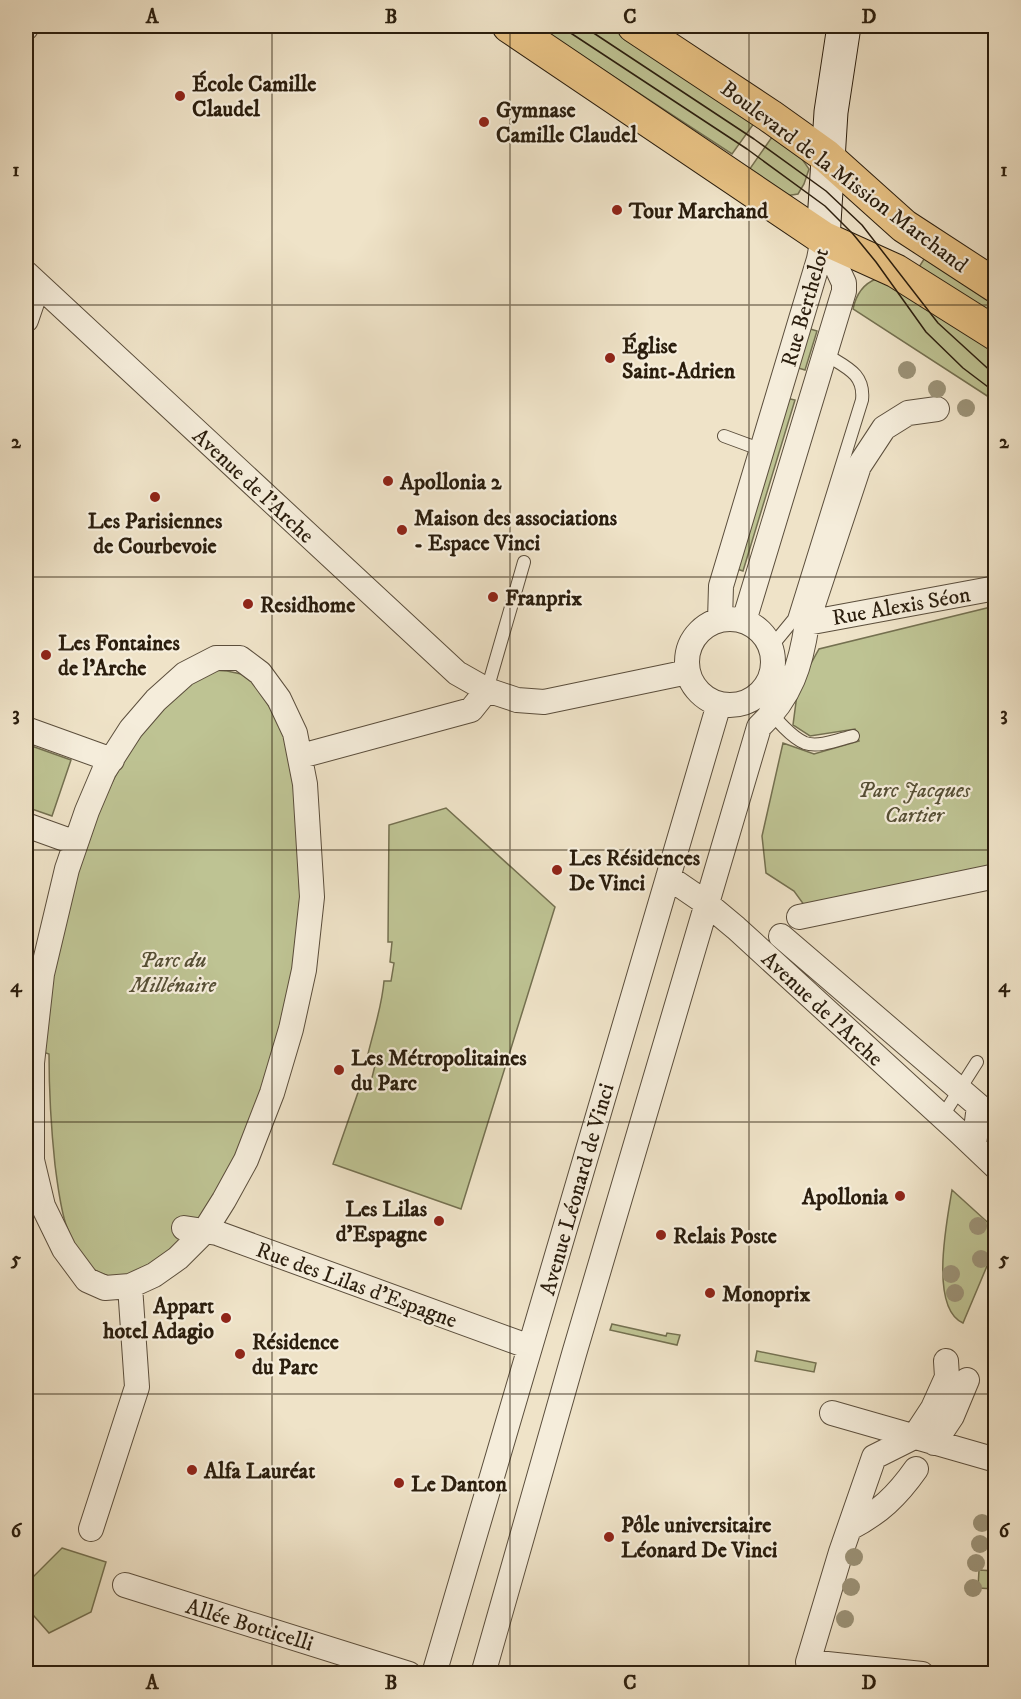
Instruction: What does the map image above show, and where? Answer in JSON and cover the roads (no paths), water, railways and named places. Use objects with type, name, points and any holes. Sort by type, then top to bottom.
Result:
[{"type":"main road","name":"Boulevard de la Mission Marchand","points":[[509,26],[822,237],[896,270],[996,334]]},
{"type":"main road","name":"Boulevard de la Mission Marchand","points":[[634,26],[826,156],[904,226],[996,286]]},
{"type":"street","points":[[822,237],[826,156],[835,76],[844,26]]},
{"type":"street","name":"Rue Berthelot","points":[[744,621],[844,291],[844,283],[822,237]]},
{"type":"street","name":"Rue Berthelot","points":[[720,621],[721,585],[819,259],[822,237]]},
{"type":"street","points":[[26,320],[32,279]]},
{"type":"street","name":"Avenue de l'Arche","points":[[32,279],[457,673],[488,690],[517,700],[544,702],[688,672]]},
{"type":"street","points":[[483,1674],[574,1354],[759,727],[765,705],[766,686],[772,674],[771,647],[760,631],[744,621],[732,619],[720,621],[705,627],[693,640],[688,656],[688,672],[700,692],[719,704],[733,705],[745,702],[765,705],[784,699],[797,672],[804,647],[807,623],[859,466],[884,428],[908,413],[937,409]]},
{"type":"street","name":"Rue Alexis Séon","points":[[807,623],[996,588]]},
{"type":"street","points":[[216,658],[240,658],[260,674],[279,699],[295,733],[305,784],[312,897],[304,970],[291,1029],[246,1160],[224,1200],[202,1231],[178,1258],[154,1275],[130,1286],[105,1288],[87,1280],[64,1249],[43,1206],[33,1160],[32,1063],[42,974],[68,869],[100,780],[112,760],[131,729],[156,700],[185,674],[216,658]]},
{"type":"street","points":[[301,756],[471,710],[488,690]]},
{"type":"street","name":"Avenue Léonard de Vinci","points":[[434,1674],[719,704]]},
{"type":"street","points":[[26,729],[112,760]]},
{"type":"street","points":[[26,825],[76,843]]},
{"type":"street","points":[[799,917],[996,876]]},
{"type":"street","name":"Avenue de l'Arche","points":[[668,877],[706,903],[995,1166]]},
{"type":"street","name":"Avenue de l'Arche","points":[[781,936],[979,1106],[974,1145]]},
{"type":"street","name":"Rue des Lilas d'Espagne","points":[[202,1231],[530,1347]]},
{"type":"street","points":[[92,1529],[137,1387],[130,1286]]},
{"type":"street","points":[[922,1454],[933,1408],[947,1377],[946,1360]]},
{"type":"street","points":[[850,1528],[873,1516],[903,1488],[922,1454],[952,1416],[968,1380]]},
{"type":"street","points":[[832,1413],[922,1454]]},
{"type":"street","points":[[922,1674],[801,1668],[874,1457],[922,1454],[996,1460]]},
{"type":"street","name":"Allée Botticelli","points":[[125,1585],[409,1674]]},
{"type":"lane","points":[[771,647],[794,619],[862,400],[862,386],[856,374],[825,354]]},
{"type":"lane","points":[[724,436],[762,450]]},
{"type":"lane","points":[[488,690],[524,562]]},
{"type":"lane","points":[[765,705],[785,728],[806,744],[819,744],[853,736]]},
{"type":"lane","points":[[942,1117],[977,1062]]},
{"type":"tram line","points":[[560,26],[747,149],[825,206],[853,234],[876,262],[926,332],[963,368],[996,393]]},
{"type":"tram line","points":[[583,26],[754,139],[826,191],[862,225],[938,323],[996,376]]},
{"type":"place","name":"École Camille Claudel","points":[[180,96]]},
{"type":"place","name":"Gymnase Camille Claudel","points":[[484,122]]},
{"type":"place","name":"Tour Marchand","points":[[617,210]]},
{"type":"place","name":"Église Saint-Adrien","points":[[610,358]]},
{"type":"place","name":"Apollonia 2","points":[[388,481]]},
{"type":"place","name":"Les Parisiennes de Courbevoie","points":[[155,497]]},
{"type":"place","name":"Maison des associations - Espace Vinci","points":[[402,530]]},
{"type":"place","name":"Franprix","points":[[493,597]]},
{"type":"place","name":"Residhome","points":[[248,604]]},
{"type":"place","name":"Les Fontaines de l'Arche","points":[[46,655]]},
{"type":"place","name":"Les Résidences De Vinci","points":[[557,870]]},
{"type":"place","name":"Les Métropolitaines du Parc","points":[[339,1070]]},
{"type":"place","name":"Apollonia","points":[[900,1196]]},
{"type":"place","name":"Les Lilas d'Espagne","points":[[439,1221]]},
{"type":"place","name":"Relais Poste","points":[[661,1235]]},
{"type":"place","name":"Monoprix","points":[[710,1293]]},
{"type":"place","name":"Appart hotel Adagio","points":[[226,1318]]},
{"type":"place","name":"Résidence du Parc","points":[[240,1354]]},
{"type":"place","name":"Alfa Lauréat","points":[[192,1470]]},
{"type":"place","name":"Le Danton","points":[[399,1483]]},
{"type":"place","name":"Pôle universitaire Léonard De Vinci","points":[[609,1537]]},
{"type":"park label","name":"Parc Jacques Cartier","points":[[914,802]]},
{"type":"park label","name":"Parc du Millénaire","points":[[173,972]]}]
